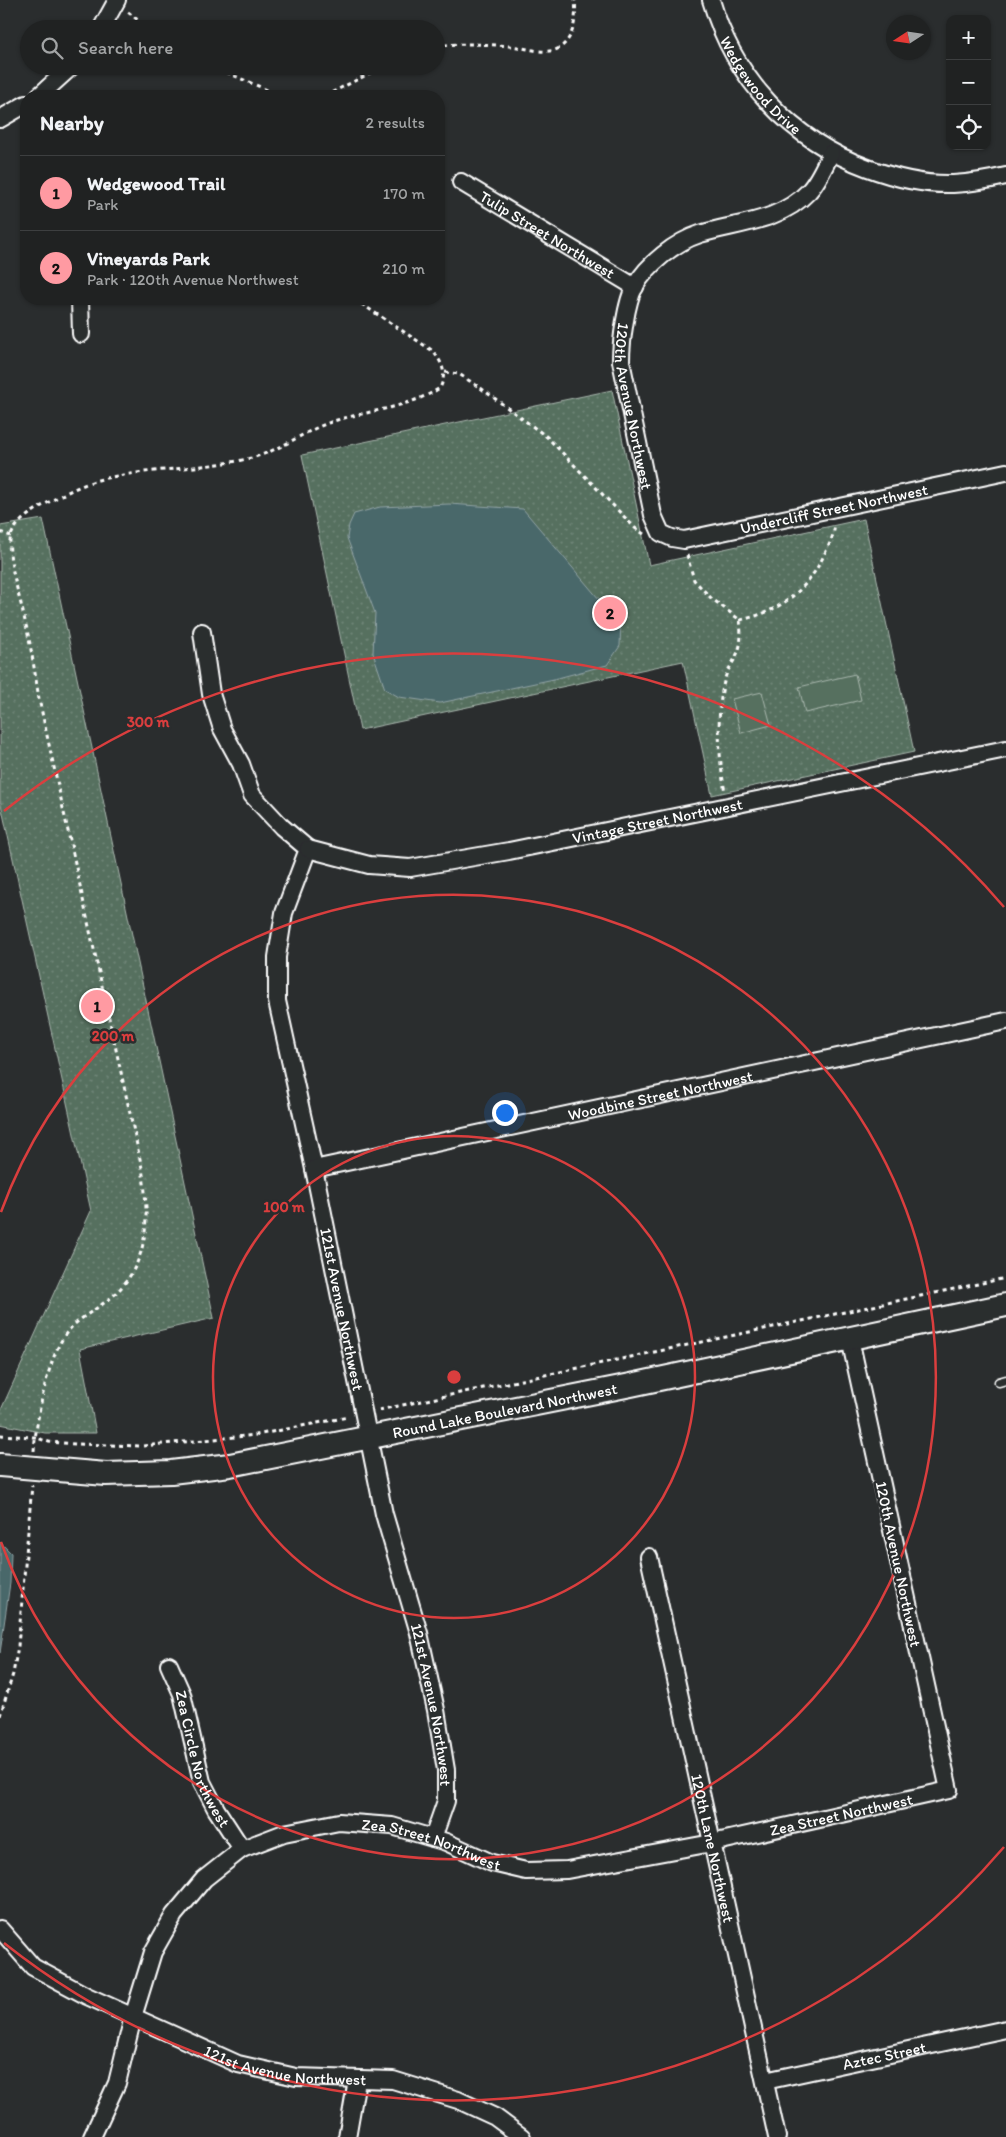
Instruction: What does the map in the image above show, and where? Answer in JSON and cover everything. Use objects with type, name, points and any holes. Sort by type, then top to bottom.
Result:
[{"type":"main road","name":"Round Lake Boulevard Northwest","points":[[0,1465],[85,1474],[140,1474],[230,1465],[368,1439],[1006,1306]]},
{"type":"street","name":"Wedgewood Drive","points":[[711,0],[725,39],[750,81],[788,122],[831,153]]},
{"type":"street","points":[[106,20],[117,1]]},
{"type":"street","points":[[47,90],[63,75]]},
{"type":"street","points":[[0,119],[20,107]]},
{"type":"street","points":[[831,153],[883,174],[910,180],[953,184],[1006,176]]},
{"type":"street","name":"120th Avenue Northwest","points":[[661,534],[653,515],[621,360],[621,343],[635,287],[654,264],[674,247],[698,235],[762,219],[784,210],[809,192],[831,153]]},
{"type":"street","name":"Tulip Street Northwest","points":[[461,182],[635,287]]},
{"type":"street","points":[[80,305],[81,334]]},
{"type":"street","name":"Undercliff Street Northwest","points":[[661,534],[684,540],[1006,472]]},
{"type":"street","points":[[202,632],[211,694],[222,729],[241,764],[252,795],[282,828],[308,849]]},
{"type":"street","name":"Vintage Street Northwest","points":[[308,849],[368,865],[410,868],[509,851],[1006,749]]},
{"type":"street","name":"121st Avenue Northwest","points":[[308,849],[284,914],[277,957],[277,1001],[314,1169],[368,1439],[394,1553],[428,1671],[446,1770],[446,1801],[433,1838]]},
{"type":"street","name":"Woodbine Street Northwest","points":[[314,1169],[1006,1021]]},
{"type":"street","name":"120th Avenue Northwest","points":[[850,1339],[949,1790]]},
{"type":"street","name":"120th Lane Northwest","points":[[649,1557],[777,2137]]},
{"type":"street","name":"Zea Circle Northwest","points":[[169,1665],[182,1694],[202,1782],[216,1809],[242,1849]]},
{"type":"street","name":"Zea Street Northwest","points":[[92,2137],[117,2083],[133,2017],[153,1952],[174,1915],[204,1879],[242,1849],[284,1833],[339,1822],[392,1826],[446,1842],[492,1863],[526,1871],[567,1870],[712,1843],[949,1790]]},
{"type":"street","name":"121st Avenue Northwest","points":[[0,1930],[33,1967],[88,1996],[238,2064],[296,2077],[393,2080],[458,2100],[495,2116],[522,2137]]},
{"type":"street","name":"Aztec Street","points":[[765,2081],[1006,2029]]},
{"type":"street","points":[[347,2137],[358,2080]]},
{"type":"path","points":[[445,46],[485,45],[553,50],[566,41],[571,33],[576,8],[575,0]]},
{"type":"path","points":[[117,1],[139,20]]},
{"type":"path","points":[[233,75],[267,90]]},
{"type":"path","points":[[337,90],[366,75]]},
{"type":"path","points":[[34,1444],[43,1398],[58,1348],[68,1330],[96,1310],[124,1284],[140,1256],[148,1218],[142,1168],[39,699],[26,622],[10,550],[11,536],[17,524],[24,518],[77,487],[112,477],[230,462],[266,453],[337,420],[404,405],[424,398],[440,388],[445,372],[433,351],[363,305]]},
{"type":"path","points":[[445,372],[459,374],[547,437],[635,528],[644,534],[661,534]]},
{"type":"path","points":[[740,620],[760,615],[782,604],[806,586],[819,567],[834,530],[833,509]]},
{"type":"path","points":[[0,532],[11,536]]},
{"type":"path","points":[[684,540],[689,567],[694,580],[711,598],[740,620]]},
{"type":"path","points":[[728,805],[720,760],[721,704],[725,677],[739,649],[740,620]]},
{"type":"path","points":[[0,1435],[34,1437],[49,1442],[142,1446],[256,1435],[1006,1278]]},
{"type":"path","points":[[0,1716],[13,1674],[18,1646],[32,1488]]},
{"type":"green space","points":[[612,390],[649,565],[864,519],[914,752],[712,795],[683,661],[360,730],[302,455]]},
{"type":"green space","points":[[43,519],[214,1318],[80,1349],[96,1433],[45,1433],[0,1424],[0,1412],[91,1211],[0,800],[0,526]]},
{"type":"green space","points":[[855,674],[861,700],[805,713],[799,687]]},
{"type":"green space","points":[[762,692],[771,725],[741,733],[732,699]]},
{"type":"water","points":[[449,504],[523,509],[599,599],[621,619],[620,646],[607,665],[554,679],[440,703],[399,697],[385,689],[373,653],[375,613],[347,538],[349,525],[354,514],[380,507]]},
{"type":"water","points":[[0,1542],[11,1553],[10,1583],[0,1653]]},
{"type":"place","name":"Vineyards Park","points":[[610,613]]},
{"type":"place","name":"Wedgewood Trail","points":[[97,1006]]}]
